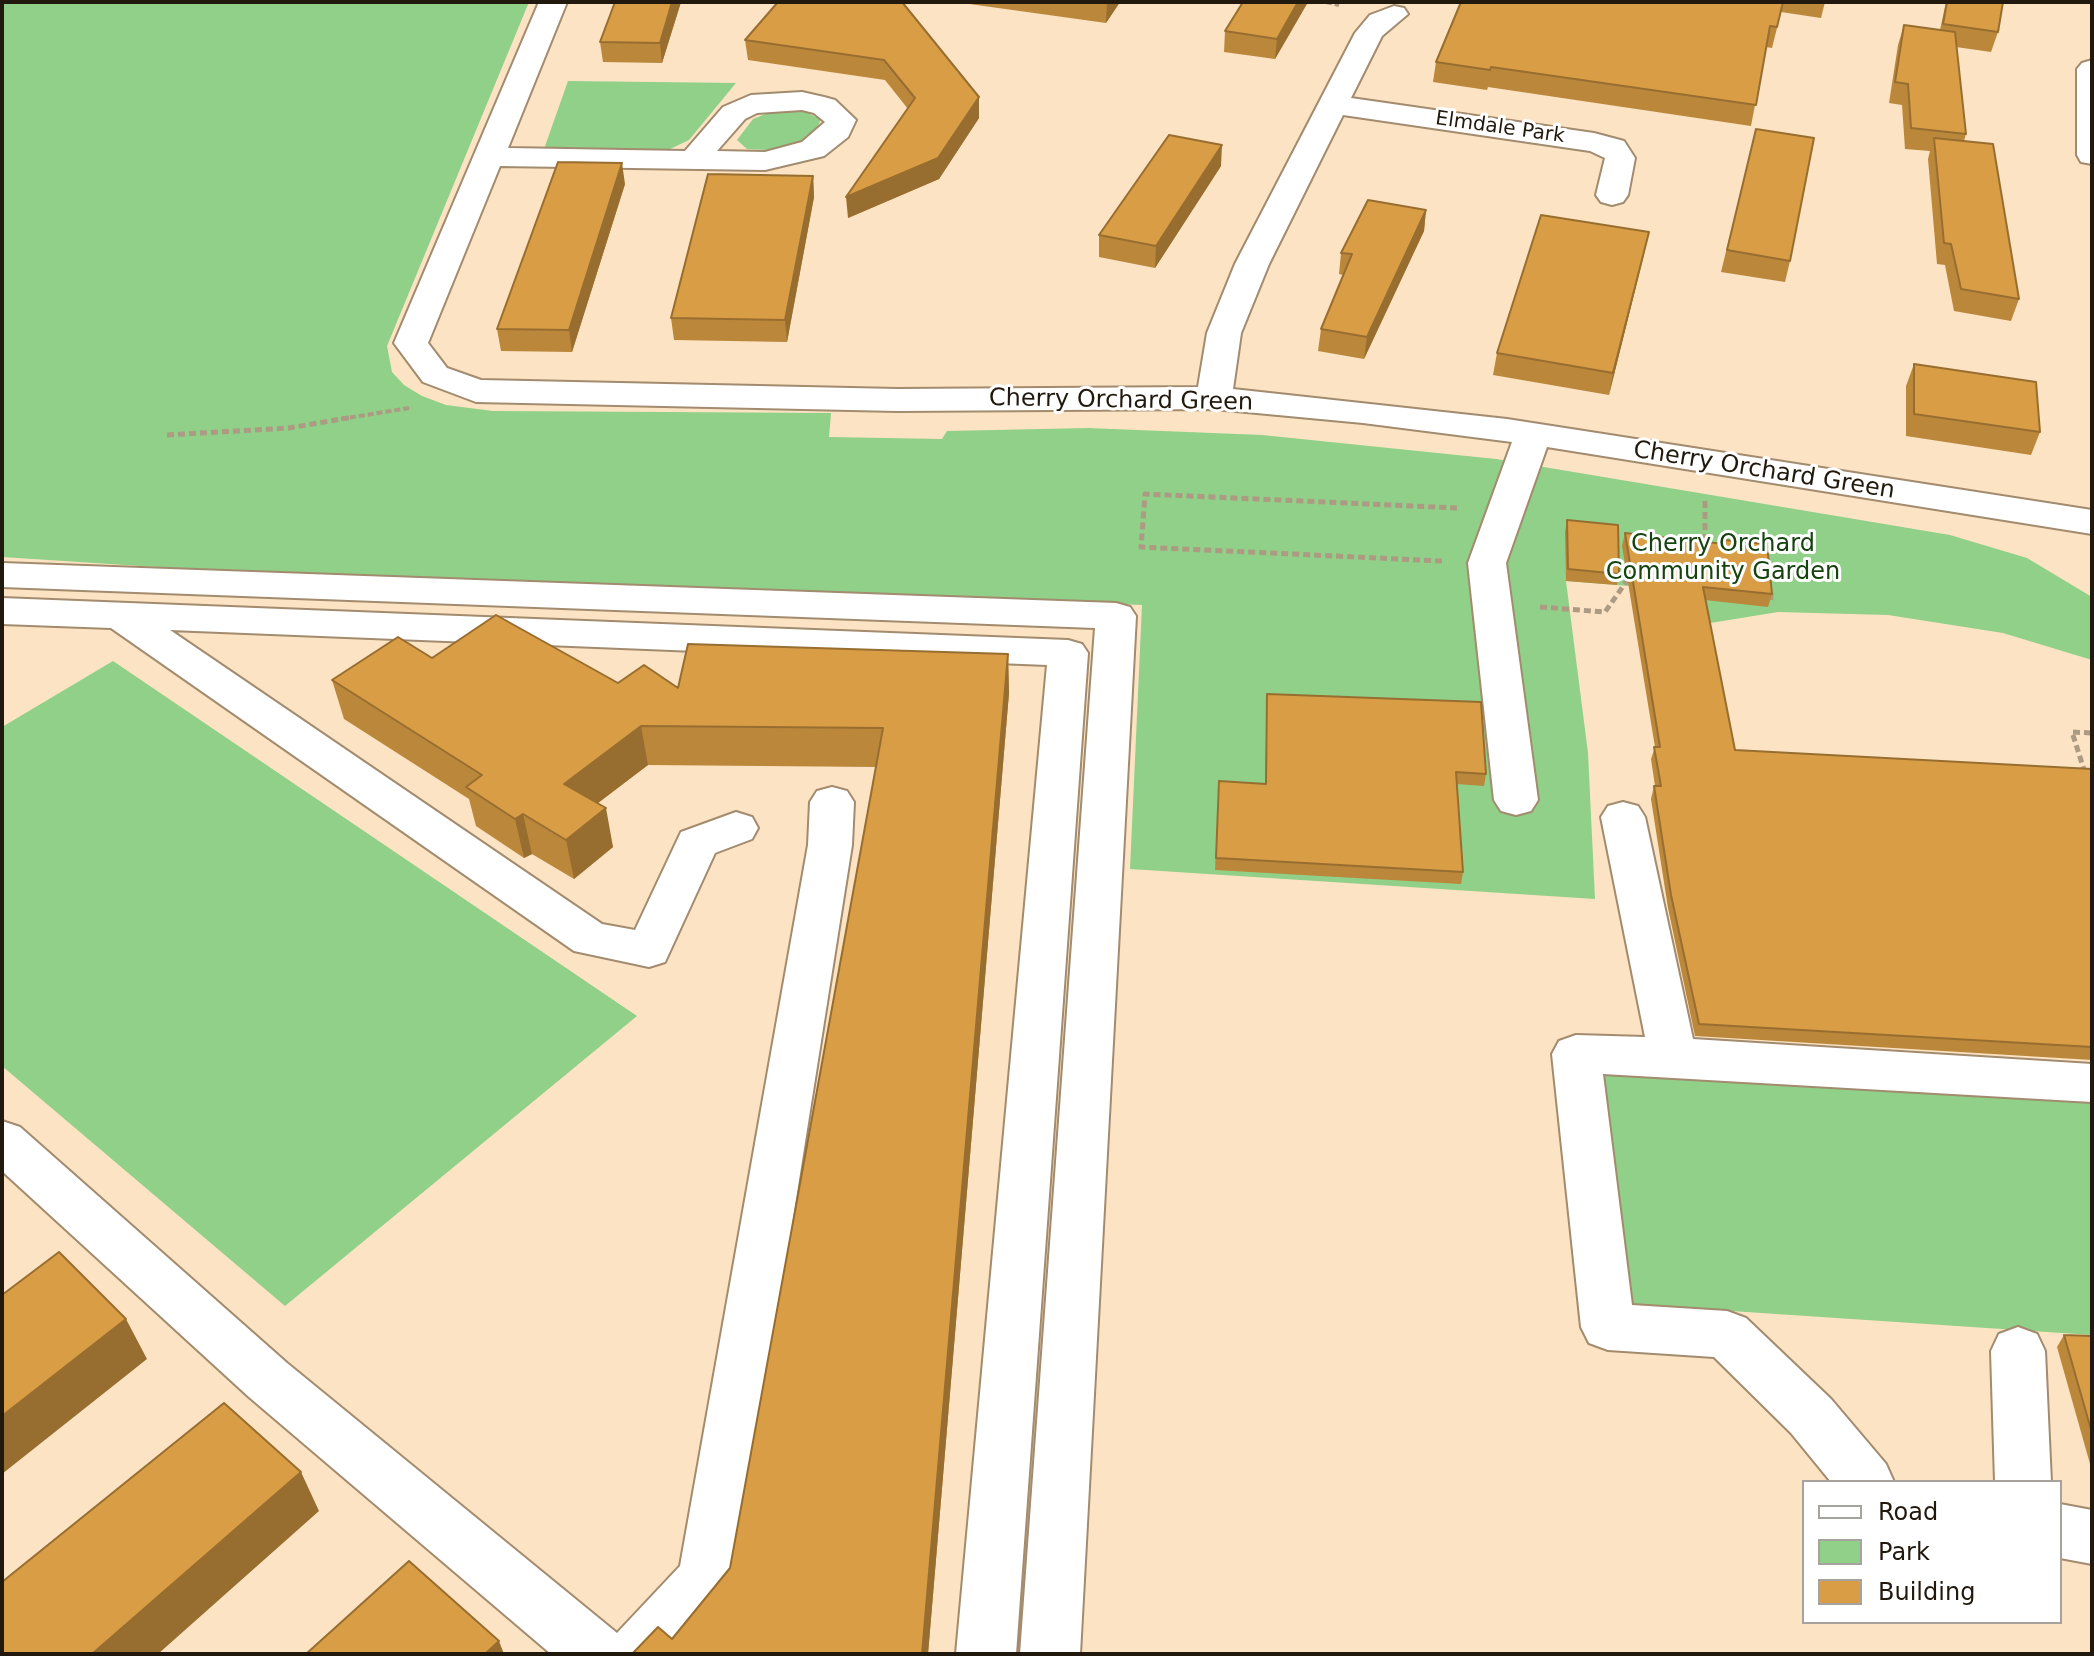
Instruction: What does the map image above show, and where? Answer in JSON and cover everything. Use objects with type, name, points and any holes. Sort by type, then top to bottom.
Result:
[{"type":"street","name":"Cherry Orchard Green","points":[[553,2],[411,343],[435,375],[476,391],[897,400],[1214,398],[1363,412],[1533,435],[2092,522]]},
{"type":"street","points":[[1214,398],[1224,333],[1252,264],[1369,33],[1380,21],[1394,14]]},
{"type":"street","points":[[2092,69],[2092,155]]},
{"type":"street","name":"Elmdale Park","points":[[1335,105],[1594,142],[1613,148],[1620,158],[1612,195]]},
{"type":"street","points":[[488,157],[693,160]]},
{"type":"street","points":[[1516,800],[1487,563],[1533,435]]},
{"type":"street","points":[[2,575],[1116,616],[1050,1654]]},
{"type":"street","points":[[2,611],[1068,653],[986,1654]]},
{"type":"street","points":[[121,616],[590,939],[649,950],[697,843],[736,828]]},
{"type":"street","points":[[638,1654],[707,1579],[830,845],[832,802]]},
{"type":"street","points":[[1623,817],[1673,1057]]},
{"type":"street","points":[[1864,1480],[1811,1416],[1727,1334],[1608,1327],[1576,1054],[1673,1057],[2092,1083]]},
{"type":"street","points":[[2,1141],[268,1380],[596,1654]]},
{"type":"street","points":[[2018,1351],[2023,1480]]},
{"type":"street","points":[[2062,1531],[2092,1537]]},
{"type":"path","points":[[167,435],[289,428],[391,413],[476,391]]},
{"type":"path","points":[[1487,563],[1141,547],[1145,494],[1453,507],[1504,516]]},
{"type":"path","points":[[1689,546],[1705,548]]},
{"type":"path","points":[[1491,603],[1605,612],[1640,564]]},
{"type":"path","points":[[1769,579],[1771,604]]},
{"type":"path","points":[[2088,782],[2072,732],[2092,733]]},
{"type":"green space","name":"Cherry Orchard Community Garden","points":[[2,2],[529,2],[387,346],[392,372],[404,385],[446,405],[493,411],[831,413],[829,437],[942,439],[947,431],[1088,428],[1262,435],[1496,459],[1950,535],[2027,558],[2092,597],[2092,660],[2003,633],[1888,615],[1778,612],[1698,625],[1668,589],[1566,581],[1588,753],[1595,899],[1130,869],[1142,605],[172,568],[2,557]]},
{"type":"green space","points":[[568,81],[736,83],[689,140],[668,150],[544,149]]},
{"type":"green space","points":[[773,111],[803,111],[821,119],[817,129],[802,142],[770,150],[747,149],[737,140],[753,119]]},
{"type":"green space","points":[[113,661],[637,1016],[285,1306],[2,1066],[2,727]]},
{"type":"green space","points":[[1594,1073],[2092,1103],[2092,1335],[1626,1304]]},
{"type":"building","points":[[615,2],[672,2],[660,43],[600,42]]},
{"type":"building","points":[[778,2],[902,2],[979,97],[938,158],[846,197],[915,98],[884,60],[745,40]]},
{"type":"building","points":[[1243,2],[1298,2],[1277,39],[1225,31]]},
{"type":"building","points":[[1461,2],[1783,2],[1777,27],[1770,26],[1756,105],[1436,62]]},
{"type":"building","points":[[1947,2],[2003,2],[1998,32],[1943,24]]},
{"type":"building","points":[[1904,25],[1955,32],[1966,134],[1911,128],[1908,84],[1895,82]]},
{"type":"building","points":[[1756,129],[1814,138],[1790,261],[1727,250]]},
{"type":"building","points":[[1169,135],[1222,145],[1156,246],[1099,235]]},
{"type":"building","points":[[1934,138],[1993,144],[2019,299],[1961,289],[1951,244],[1944,243]]},
{"type":"building","points":[[558,162],[622,163],[569,330],[497,329]]},
{"type":"building","points":[[708,174],[813,176],[785,320],[671,318]]},
{"type":"building","points":[[1368,200],[1426,210],[1367,337],[1321,329],[1352,254],[1341,253]]},
{"type":"building","points":[[1541,215],[1649,232],[1613,373],[1497,353]]},
{"type":"building","points":[[1914,364],[2036,382],[2040,432],[1914,414]]},
{"type":"building","points":[[1567,520],[1618,525],[1619,574],[1568,569]]},
{"type":"building","points":[[1625,533],[1724,544],[1724,540],[1767,544],[1772,594],[1703,587],[1735,750],[2092,769],[2092,1047],[1699,1024],[1671,895],[1654,786],[1661,786],[1654,747],[1660,747]]},
{"type":"building","points":[[496,615],[618,683],[644,665],[678,688],[688,644],[1008,654],[922,1654],[632,1654],[658,1627],[672,1639],[730,1568],[883,728],[641,726],[564,784],[606,808],[566,840],[523,814],[515,819],[466,787],[482,775],[332,680],[398,637],[432,658]]},
{"type":"building","points":[[1267,694],[1481,702],[1486,774],[1456,772],[1463,872],[1216,858],[1219,781],[1266,784]]},
{"type":"building","points":[[59,1252],[126,1319],[2,1416],[2,1295]]},
{"type":"building","points":[[2064,1335],[2092,1336],[2092,1433]]},
{"type":"building","points":[[224,1403],[301,1472],[92,1654],[2,1654],[2,1582]]},
{"type":"building","points":[[409,1561],[499,1641],[485,1654],[306,1654]]}]
